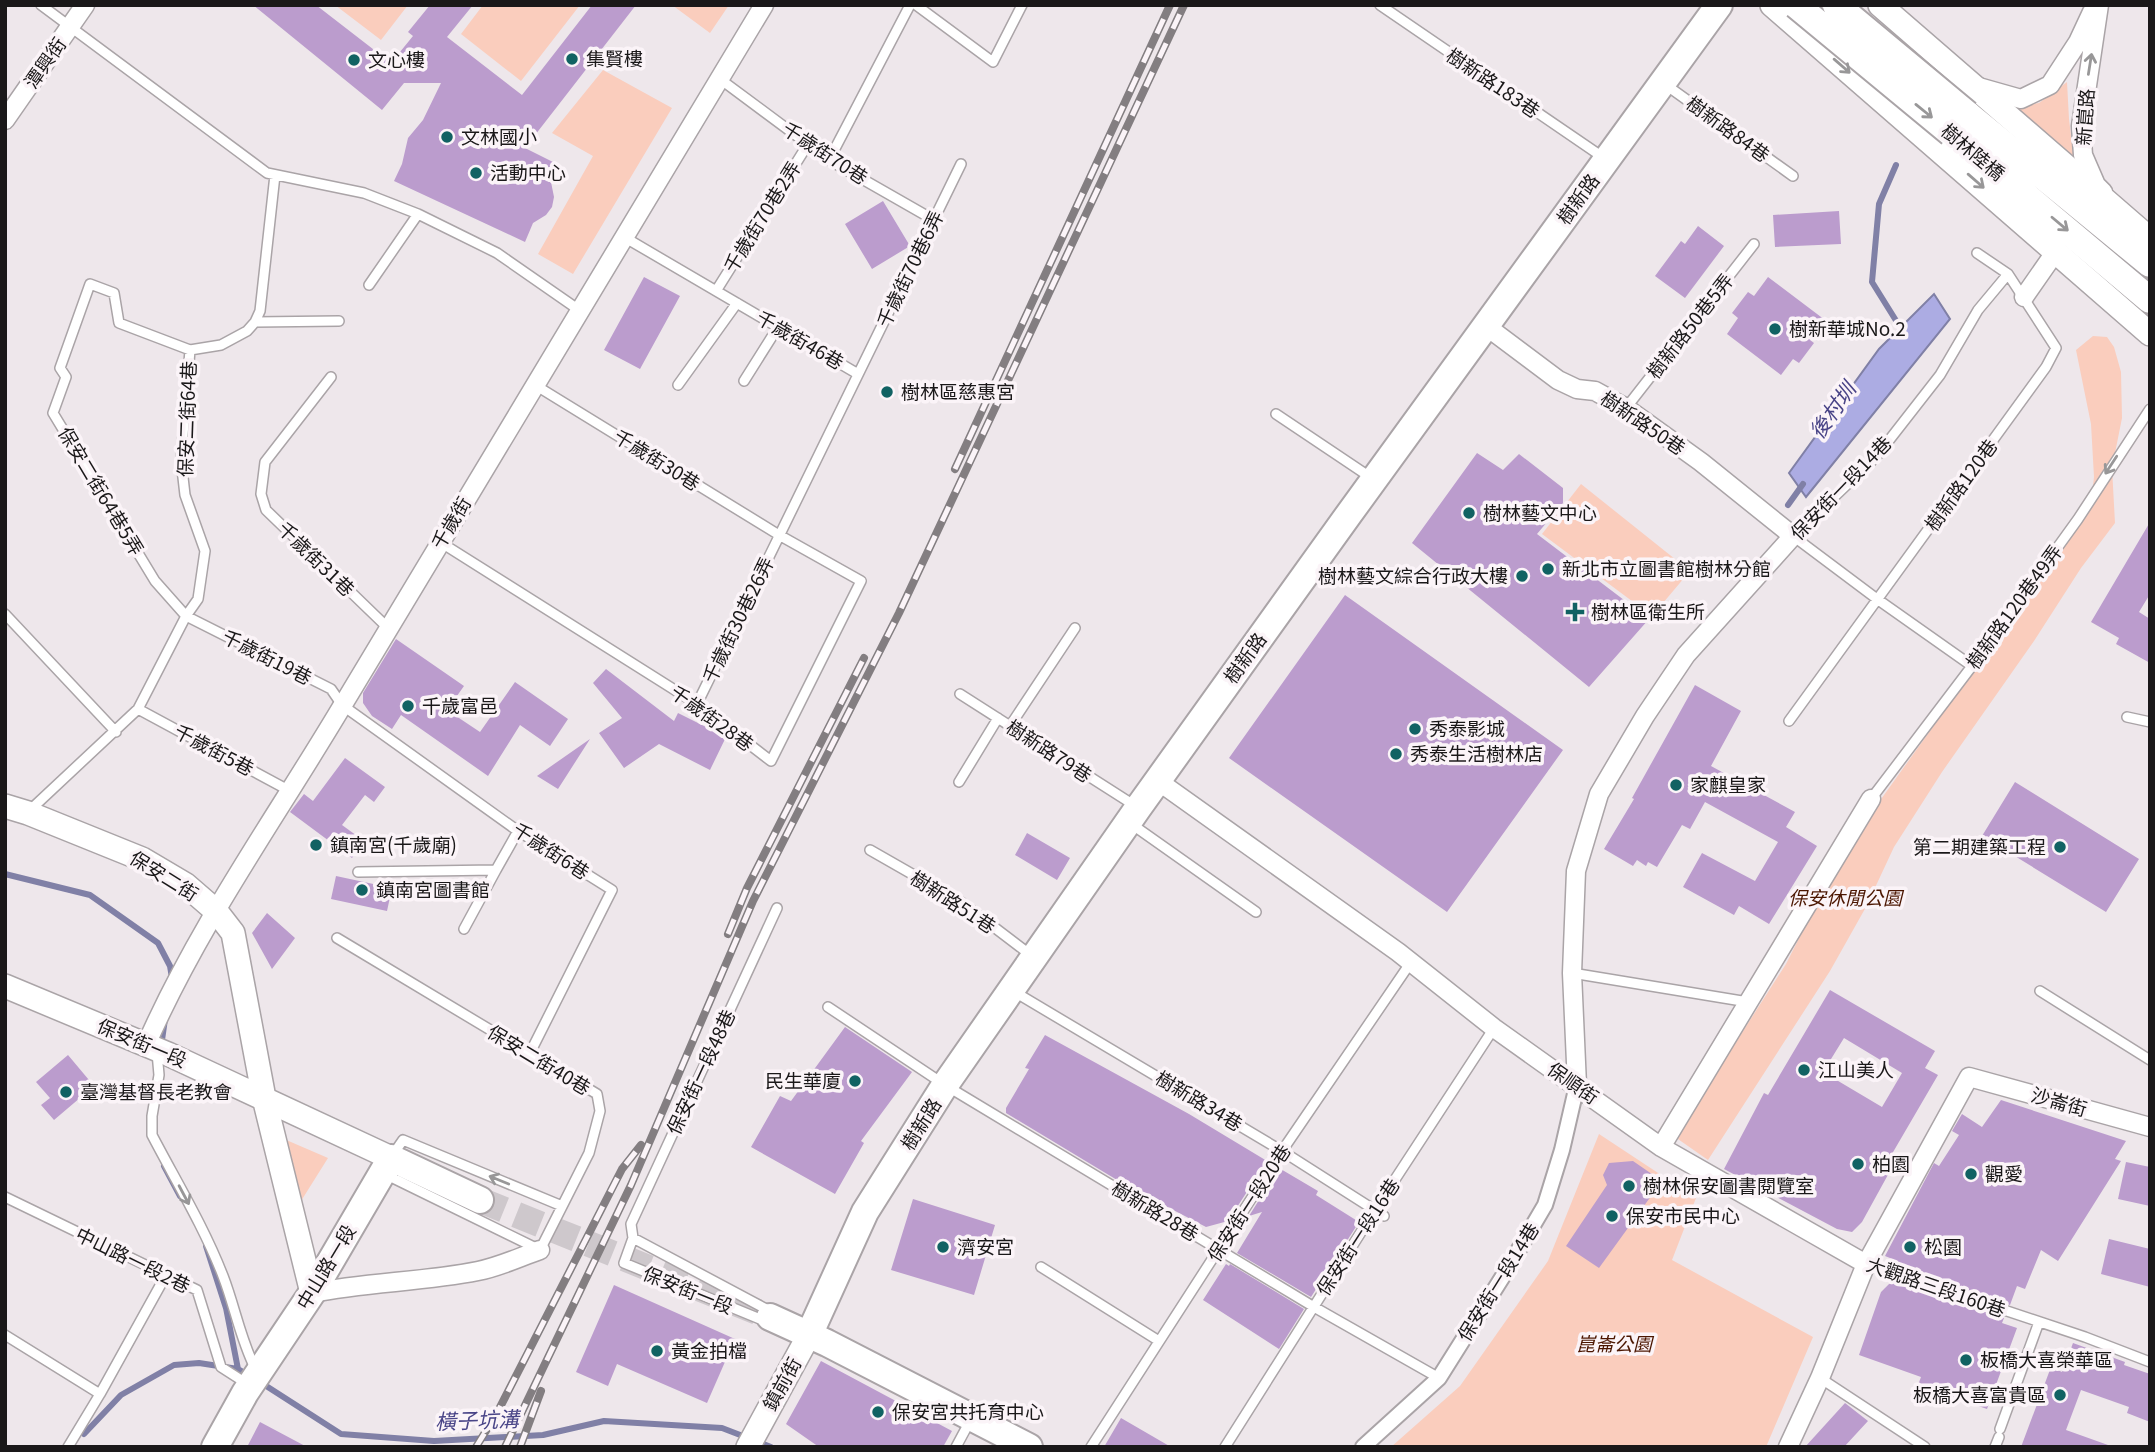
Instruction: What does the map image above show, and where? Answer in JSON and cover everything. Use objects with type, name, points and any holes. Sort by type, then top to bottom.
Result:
[{"type":"main road","name":"樹新路","points":[[809,1335],[865,1212],[945,1085],[1133,815],[1373,479],[1719,5]]},
{"type":"main road","name":"樹林陸橋","points":[[1796,5],[2150,264]]},
{"type":"main road","name":"樹林陸橋","points":[[1836,5],[1959,124],[2150,300]]},
{"type":"main road","name":"保安街一段","points":[[391,1158],[480,1200]]},
{"type":"main road","name":"中山路一段","points":[[215,1447],[251,1384],[312,1293],[391,1158]]},
{"type":"main road","name":"保安街一段","points":[[770,1317],[1028,1447]]},
{"type":"street","name":"潭興街","points":[[5,120],[85,5]]},
{"type":"street","name":"千歲街","points":[[158,1054],[162,1010],[216,911],[764,5]]},
{"type":"street","points":[[1772,5],[2150,334]]},
{"type":"street","points":[[1880,5],[2150,239]]},
{"type":"street","name":"新崑路","points":[[1972,85],[2021,100],[2050,85],[2078,42],[2097,5]]},
{"type":"street","name":"新崑路","points":[[2097,5],[2081,126],[2083,155],[2096,185],[2124,215]]},
{"type":"street","points":[[2024,297],[2056,251]]},
{"type":"street","name":"樹新路50巷","points":[[1486,326],[1558,380],[1577,390],[1595,391],[1626,408],[1701,462],[1793,536]]},
{"type":"street","name":"保安街一段14巷","points":[[1363,1447],[1439,1378],[1506,1273],[1545,1205],[1562,1150],[1577,1085],[1572,973],[1576,871],[1599,794],[1645,716],[1686,655],[1793,536]]},
{"type":"street","name":"保順街","points":[[1158,781],[1411,962],[1494,1028],[1661,1147]]},
{"type":"street","points":[[1661,1147],[1871,799]]},
{"type":"street","name":"保安二街","points":[[5,806],[142,859],[186,885],[216,911],[233,933],[264,1098],[312,1293]]},
{"type":"street","name":"保安街一段","points":[[5,986],[264,1098],[391,1158]]},
{"type":"street","name":"沙崙街","points":[[1866,1264],[1969,1077],[2150,1127]]},
{"type":"street","name":"大觀路三段160巷","points":[[1661,1147],[1866,1264]]},
{"type":"street","points":[[312,1293],[340,1287],[481,1271],[540,1250]]},
{"type":"street","points":[[1788,1447],[1820,1378],[1866,1264]]},
{"type":"street","name":"鎮前街","points":[[752,1440],[809,1335]]},
{"type":"lane","points":[[41,5],[267,173],[364,193],[418,214],[497,253],[579,310]]},
{"type":"lane","points":[[829,160],[910,5]]},
{"type":"lane","points":[[916,5],[993,62],[1022,5]]},
{"type":"lane","name":"樹新路183巷","points":[[1380,5],[1606,160]]},
{"type":"lane","name":"千歲街70巷","points":[[720,79],[829,160],[934,220]]},
{"type":"lane","name":"樹新路84巷","points":[[1663,82],[1793,176]]},
{"type":"lane","name":"千歲街70巷2弄","points":[[716,291],[808,144]]},
{"type":"lane","name":"千歲街70巷6弄","points":[[858,374],[961,164]]},
{"type":"lane","points":[[275,175],[260,311],[255,322],[339,321]]},
{"type":"lane","points":[[369,285],[418,214]]},
{"type":"lane","name":"千歲街46巷","points":[[624,236],[858,374],[779,535]]},
{"type":"lane","name":"樹新路50巷5弄","points":[[1626,408],[1754,244]]},
{"type":"lane","name":"樹新路120巷","points":[[1788,721],[2046,367],[2056,348],[2008,274],[1978,253]]},
{"type":"lane","name":"保安街一段14巷","points":[[1793,536],[1876,457],[1940,375],[1978,310],[2008,274]]},
{"type":"lane","name":"保安二街64巷5弄","points":[[186,616],[155,581],[53,413],[66,377],[60,368],[90,284],[114,293],[119,323],[190,350]]},
{"type":"lane","points":[[678,385],[737,303]]},
{"type":"lane","name":"保安二街64巷","points":[[28,813],[138,709],[186,616],[198,599],[205,551],[185,495],[181,460],[190,350],[220,345],[247,331],[255,322]]},
{"type":"lane","points":[[744,382],[778,327]]},
{"type":"lane","name":"千歲街31巷","points":[[331,377],[265,461],[261,494],[266,510],[388,628]]},
{"type":"lane","name":"千歲街30巷","points":[[535,385],[779,535]]},
{"type":"lane","name":"樹新路120巷49弄","points":[[1871,799],[1972,666],[2078,519],[2150,409]]},
{"type":"lane","points":[[1276,415],[1373,479]]},
{"type":"lane","name":"千歲街28巷","points":[[440,542],[696,705],[771,761],[861,581],[779,535]]},
{"type":"lane","name":"千歲街30巷26弄","points":[[696,705],[779,535]]},
{"type":"lane","points":[[1793,536],[1972,666]]},
{"type":"lane","points":[[5,614],[116,732]]},
{"type":"lane","name":"千歲街19巷","points":[[186,616],[331,689],[342,705]]},
{"type":"lane","points":[[1010,726],[1075,628]]},
{"type":"lane","name":"樹新路79巷","points":[[960,694],[1010,726],[1133,815],[1256,912]]},
{"type":"lane","name":"千歲街6巷","points":[[342,705],[518,831],[612,890],[530,1052]]},
{"type":"lane","name":"千歲街5巷","points":[[138,709],[290,791]]},
{"type":"lane","points":[[959,782],[998,718]]},
{"type":"lane","points":[[2127,718],[2150,722]]},
{"type":"lane","points":[[464,929],[518,831]]},
{"type":"lane","name":"樹新路51巷","points":[[870,850],[961,902],[1034,957]]},
{"type":"lane","points":[[358,872],[496,870]]},
{"type":"lane","name":"保安街一段48巷","points":[[633,1238],[631,1224],[777,908]]},
{"type":"lane","name":"保安二街40巷","points":[[337,938],[597,1094],[600,1111],[589,1153],[540,1250]]},
{"type":"lane","name":"保安街一段20巷","points":[[1091,1447],[1282,1151],[1411,962]]},
{"type":"lane","points":[[1572,973],[1748,1002]]},
{"type":"lane","name":"樹新路34巷","points":[[1012,990],[1282,1151],[1384,1216]]},
{"type":"lane","points":[[2040,991],[2150,1060]]},
{"type":"lane","name":"樹新路28巷","points":[[828,1007],[945,1085],[1314,1307],[1439,1378]]},
{"type":"lane","name":"保安街一段16巷","points":[[1225,1447],[1494,1028]]},
{"type":"lane","points":[[158,1054],[152,1135],[206,1237],[224,1278],[245,1348],[251,1384]]},
{"type":"lane","points":[[540,1250],[393,1178],[391,1158],[403,1140],[562,1206]]},
{"type":"lane","name":"中山路一段2巷","points":[[5,1197],[197,1290],[220,1367],[251,1384]]},
{"type":"lane","name":"保安街一段","points":[[633,1238],[768,1310],[770,1317],[760,1320],[624,1263],[633,1238]]},
{"type":"lane","name":"大觀路三段160巷","points":[[1866,1264],[2150,1362]]},
{"type":"lane","points":[[1041,1267],[1159,1341]]},
{"type":"lane","points":[[68,1447],[166,1275]]},
{"type":"lane","points":[[1998,1438],[2039,1322]]},
{"type":"lane","points":[[5,1335],[100,1394]]},
{"type":"lane","points":[[1820,1378],[1925,1447]]},
{"type":"lane","points":[[956,1447],[972,1418]]},
{"type":"green space","points":[[335,5],[408,5],[381,40]]},
{"type":"green space","points":[[483,5],[580,5],[521,81],[461,34]]},
{"type":"green space","points":[[672,5],[729,5],[710,33]]},
{"type":"green space","points":[[603,70],[672,108],[573,274],[538,254],[593,156],[552,133]]},
{"type":"green space","points":[[2067,82],[2075,170],[2010,107],[2039,103]]},
{"type":"green space","name":"保安休閒公園","points":[[2093,336],[2107,337],[2114,347],[2121,372],[2122,418],[2112,468],[2115,523],[2081,568],[1894,847],[1866,907],[1830,971],[1708,1160],[1675,1137],[1786,964],[1841,855],[2090,511],[2094,477],[2091,424],[2076,350]]},
{"type":"green space","points":[[1581,484],[1690,571],[1652,616],[1542,534]]},
{"type":"green space","name":"崑崙公園","points":[[1599,1134],[1696,1198],[1672,1260],[1813,1337],[1766,1447],[1391,1447],[1460,1386],[1548,1261]]},
{"type":"green space","points":[[284,1139],[328,1158],[296,1209]]},
{"type":"water","points":[[1934,294],[1950,319],[1806,497],[1789,473],[1879,349]]},
{"type":"building","points":[[253,5],[316,5],[391,63],[413,36],[408,32],[430,5],[473,5],[447,37],[522,95],[592,5],[636,5],[525,148],[559,165],[551,182],[554,197],[552,207],[546,215],[533,223],[525,242],[394,181],[402,164],[408,138],[423,120],[441,83],[404,83],[382,110]]},
{"type":"building","points":[[883,201],[910,246],[872,269],[845,224]]},
{"type":"building","points":[[1839,211],[1841,244],[1775,247],[1773,215]]},
{"type":"building","points":[[1698,226],[1724,246],[1685,298],[1655,276],[1681,241],[1685,244]]},
{"type":"building","points":[[644,277],[680,296],[640,369],[604,350]]},
{"type":"building","name":"樹新華城No.2","points":[[1768,277],[1825,320],[1810,340],[1814,343],[1799,363],[1793,359],[1781,375],[1727,334],[1738,318],[1732,313],[1748,292],[1754,296]]},
{"type":"building","name":"樹林藝文綜合行政大樓","points":[[1477,453],[1503,470],[1519,454],[1563,488],[1563,503],[1537,534],[1649,619],[1589,687],[1412,543]]},
{"type":"building","points":[[2150,522],[2150,594],[2139,612],[2150,619],[2150,663],[2116,644],[2119,638],[2091,622]]},
{"type":"building","name":"秀泰生活樹林店","points":[[1345,595],[1563,750],[1447,912],[1229,758]]},
{"type":"building","name":"千歲富邑","points":[[396,639],[464,686],[447,710],[480,732],[515,682],[568,719],[550,746],[520,725],[488,776],[401,715],[392,729],[372,716],[363,703],[363,693]]},
{"type":"building","points":[[606,669],[674,721],[678,713],[726,737],[710,770],[659,744],[624,768],[599,733],[622,718],[593,683]]},
{"type":"building","points":[[1695,685],[1741,711],[1711,766],[1795,812],[1786,827],[1817,846],[1769,924],[1739,906],[1734,915],[1683,887],[1702,853],[1755,881],[1778,842],[1705,802],[1690,829],[1682,825],[1657,867],[1648,862],[1646,866],[1637,860],[1633,866],[1604,849]]},
{"type":"building","points":[[590,739],[558,789],[537,776]]},
{"type":"building","points":[[345,758],[385,787],[374,802],[365,795],[342,825],[364,841],[352,858],[290,812],[304,794],[313,801]]},
{"type":"building","name":"第二期建築工程","points":[[2015,782],[2139,859],[2106,912],[1982,836]]},
{"type":"building","points":[[1027,833],[1070,858],[1057,880],[1015,855]]},
{"type":"building","name":"鎮南宮圖書館","points":[[336,876],[392,888],[387,911],[331,899]]},
{"type":"building","points":[[267,913],[295,938],[272,969],[252,933]]},
{"type":"building","points":[[1830,990],[1935,1051],[1925,1068],[1938,1075],[1889,1159],[1895,1162],[1862,1222],[1852,1232],[1837,1229],[1724,1169],[1764,1093],[1768,1095]],"holes":[[[1844,1038],[1902,1073],[1882,1107],[1823,1072]]]},
{"type":"building","points":[[845,1027],[912,1072],[861,1141],[864,1143],[835,1194],[751,1147],[780,1096],[791,1101]]},
{"type":"building","points":[[1045,1035],[1189,1114],[1267,1161],[1228,1221],[1206,1227],[1127,1186],[1006,1113],[1006,1108],[1029,1069],[1025,1068]]},
{"type":"building","name":"臺灣基督長老教會","points":[[68,1055],[94,1086],[54,1120],[41,1105],[50,1098],[36,1082]]},
{"type":"building","points":[[2001,1100],[2126,1141],[2115,1159],[2121,1161],[2058,1261],[2041,1250],[2025,1289],[2017,1286],[2010,1305],[1893,1266],[1895,1260],[1885,1256],[1934,1163],[1939,1166],[1959,1135],[1952,1131],[1962,1114],[1982,1127]]},
{"type":"building","name":"保安市民中心","points":[[1633,1161],[1662,1181],[1599,1268],[1566,1246],[1607,1185],[1603,1175],[1609,1163]]},
{"type":"building","points":[[2126,1162],[2150,1167],[2150,1206],[2118,1199]]},
{"type":"building","points":[[1279,1168],[1318,1191],[1316,1195],[1359,1222],[1311,1297],[1237,1253],[1262,1212],[1249,1216]]},
{"type":"building","name":"濟安宮","points":[[913,1199],[995,1225],[974,1295],[891,1270]]},
{"type":"building","points":[[2109,1239],[2150,1249],[2150,1287],[2101,1274]]},
{"type":"building","points":[[1226,1264],[1304,1309],[1279,1349],[1203,1300]]},
{"type":"building","points":[[1893,1280],[2004,1318],[2002,1323],[2017,1328],[1987,1409],[1918,1385],[1921,1377],[1859,1355],[1881,1292]]},
{"type":"building","name":"黃金拍檔","points":[[614,1285],[735,1339],[707,1403],[617,1364],[608,1386],[576,1372]]},
{"type":"building","name":"板橋大喜富貴區","points":[[2073,1343],[2150,1374],[2150,1422],[2127,1413],[2129,1407],[2081,1390],[2066,1430],[2108,1447],[2021,1447],[2051,1367],[2062,1372]]},
{"type":"building","name":"保安宮共托育中心","points":[[821,1361],[952,1431],[943,1447],[819,1447],[786,1424]]},
{"type":"building","points":[[1845,1403],[1868,1421],[1844,1447],[1805,1447]]},
{"type":"building","points":[[1121,1418],[1171,1447],[1104,1447]]},
{"type":"building","points":[[260,1422],[307,1447],[247,1447]]},
{"type":"waterway","points":[[1896,165],[1879,204],[1872,282],[1905,335]]},
{"type":"waterway","name":"後村圳","points":[[1788,505],[1803,484]]},
{"type":"waterway","points":[[5,874],[90,895],[158,943],[170,966],[172,978]]},
{"type":"waterway","points":[[161,1047],[165,1019]]},
{"type":"waterway","points":[[164,1166],[180,1196]]},
{"type":"waterway","points":[[206,1246],[226,1308],[238,1369]]},
{"type":"waterway","points":[[84,1434],[121,1395],[174,1365],[199,1363],[238,1369],[248,1375]]},
{"type":"waterway","name":"橫子坑溝","points":[[260,1382],[341,1434],[434,1441],[543,1435],[604,1421],[722,1428],[748,1438]]},
{"type":"waterway","name":"橫子坑溝","points":[[758,1442],[771,1447]]},
{"type":"tunnel","points":[[480,1200],[770,1317]]},
{"type":"railway","points":[[955,469],[1170,5]]},
{"type":"railway","points":[[505,1447],[631,1185],[753,901],[899,613],[1184,5]]},
{"type":"railway","points":[[728,934],[747,888],[864,658]]},
{"type":"railway","points":[[476,1447],[497,1413],[622,1169],[641,1145]]},
{"type":"railway","points":[[520,1447],[541,1391]]},
{"type":"place","name":"集賢樓","points":[[572,59]]},
{"type":"place","name":"文心樓","points":[[354,60]]},
{"type":"place","name":"文林國小","points":[[447,137]]},
{"type":"place","name":"活動中心","points":[[476,173]]},
{"type":"place","name":"樹新華城No.2","points":[[1775,329]]},
{"type":"place","name":"樹林區慈惠宮","points":[[887,392]]},
{"type":"place","name":"樹林藝文中心","points":[[1469,513]]},
{"type":"place","name":"新北市立圖書館樹林分館","points":[[1548,569]]},
{"type":"place","name":"樹林藝文綜合行政大樓","points":[[1522,576]]},
{"type":"place","name":"樹林區衛生所","points":[[1575,612]]},
{"type":"place","name":"千歲富邑","points":[[408,706]]},
{"type":"place","name":"秀泰影城","points":[[1415,729]]},
{"type":"place","name":"秀泰生活樹林店","points":[[1396,754]]},
{"type":"place","name":"家麒皇家","points":[[1676,785]]},
{"type":"place","name":"鎮南宮(千歲廟)","points":[[316,845]]},
{"type":"place","name":"第二期建築工程","points":[[2060,847]]},
{"type":"place","name":"鎮南宮圖書館","points":[[362,890]]},
{"type":"place","name":"江山美人","points":[[1804,1070]]},
{"type":"place","name":"民生華廈","points":[[855,1081]]},
{"type":"place","name":"臺灣基督長老教會","points":[[66,1092]]},
{"type":"place","name":"柏園","points":[[1858,1164]]},
{"type":"place","name":"觀愛","points":[[1971,1174]]},
{"type":"place","name":"樹林保安圖書閱覽室","points":[[1629,1186]]},
{"type":"place","name":"保安市民中心","points":[[1612,1216]]},
{"type":"place","name":"濟安宮","points":[[943,1247]]},
{"type":"place","name":"松園","points":[[1910,1247]]},
{"type":"place","name":"黃金拍檔","points":[[657,1351]]},
{"type":"place","name":"板橋大喜榮華區","points":[[1966,1360]]},
{"type":"place","name":"板橋大喜富貴區","points":[[2060,1395]]},
{"type":"place","name":"保安宮共托育中心","points":[[878,1412]]}]
